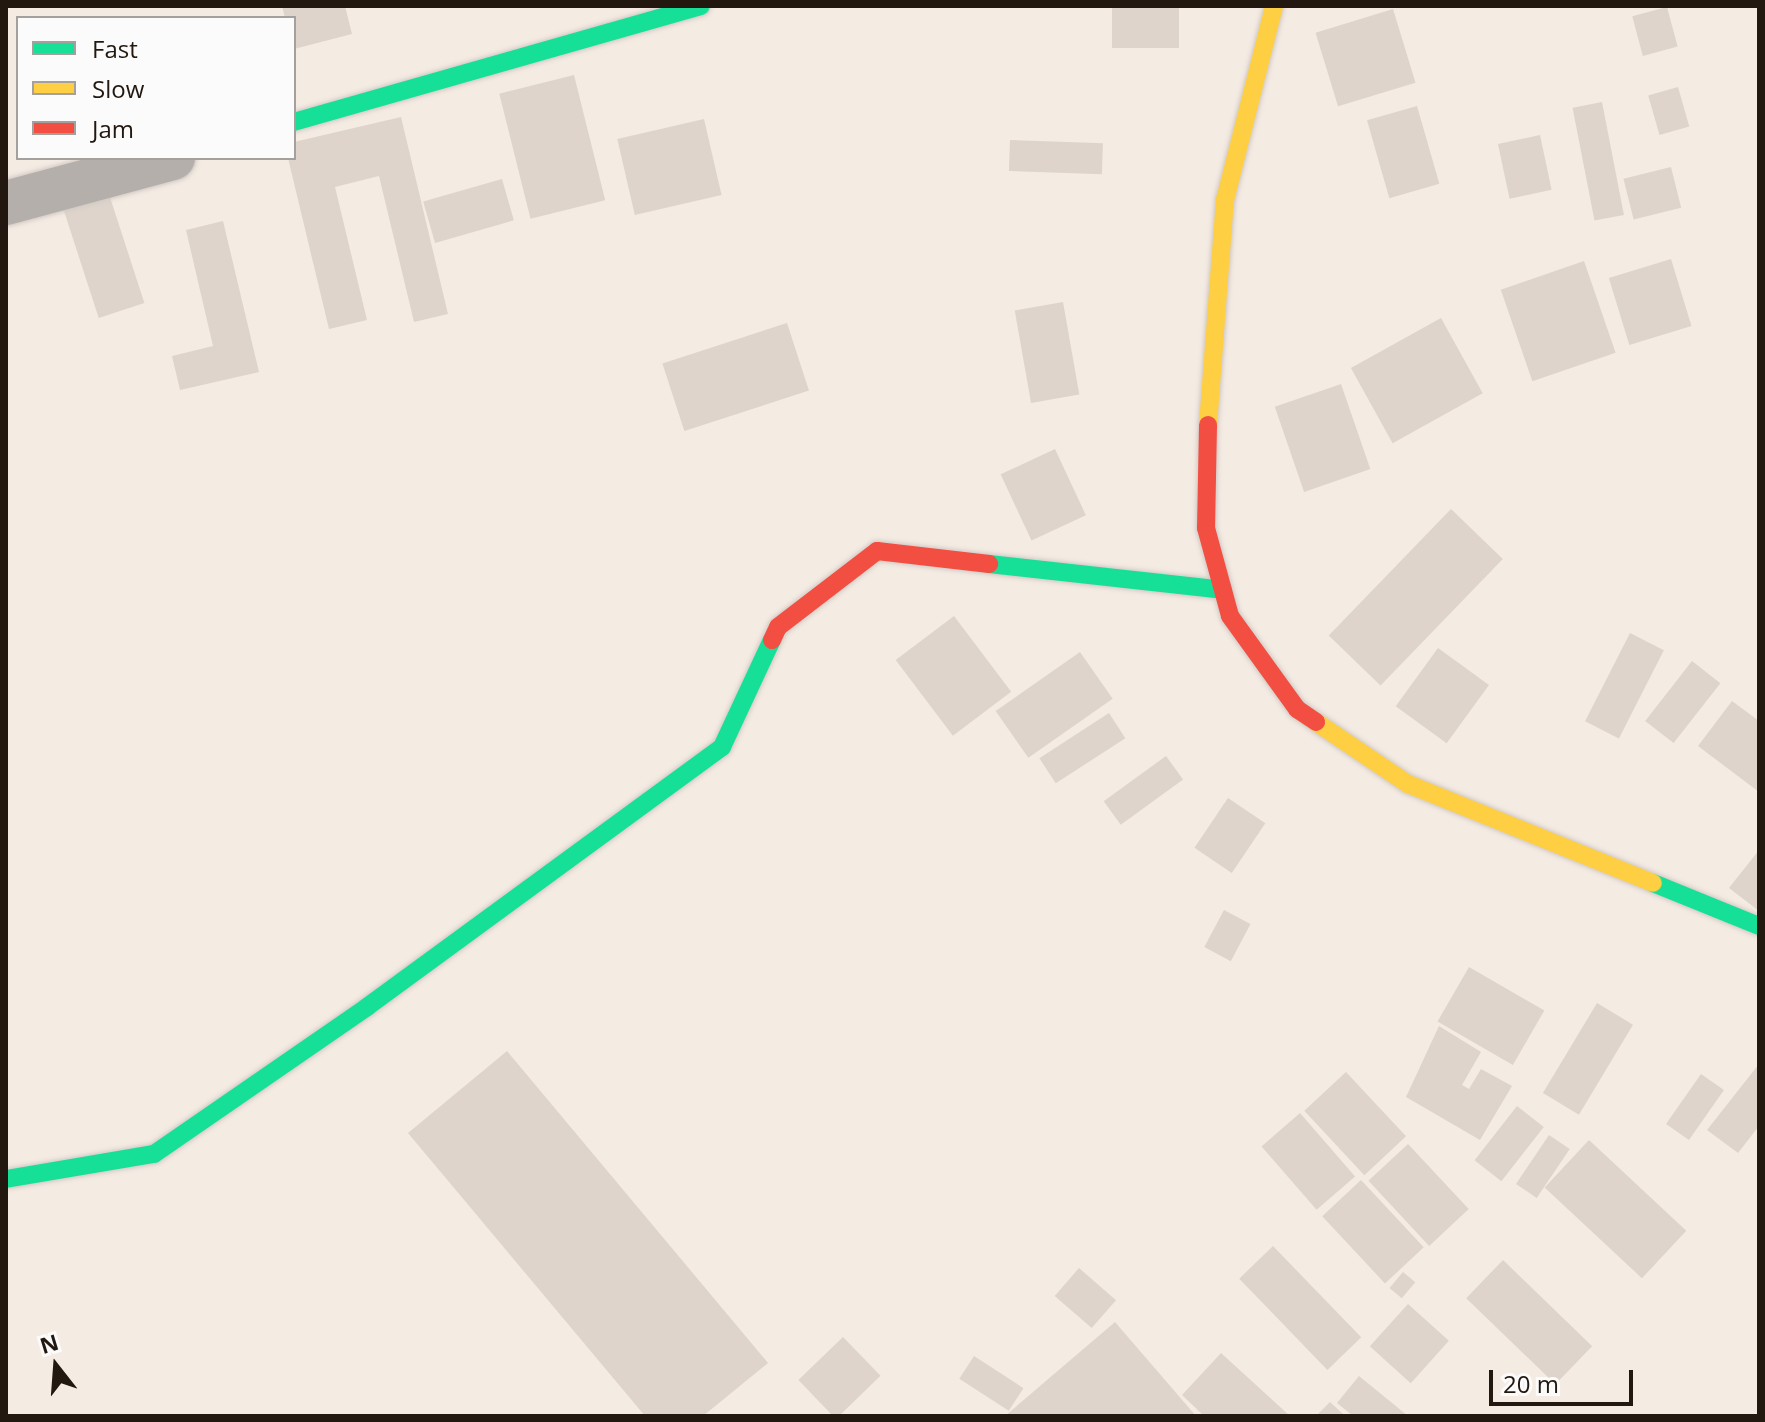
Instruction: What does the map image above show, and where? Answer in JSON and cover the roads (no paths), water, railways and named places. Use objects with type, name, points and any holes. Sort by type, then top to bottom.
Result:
[{"type":"street","points":[[296,121],[701,6]]},
{"type":"street","points":[[1274,6],[1225,200],[1206,528],[1230,616],[1297,709],[1408,784],[1759,926]]},
{"type":"street","points":[[6,203],[166,160]]},
{"type":"street","points":[[6,1179],[154,1154],[367,1007],[722,747],[778,627],[877,551],[1223,590]]}]
